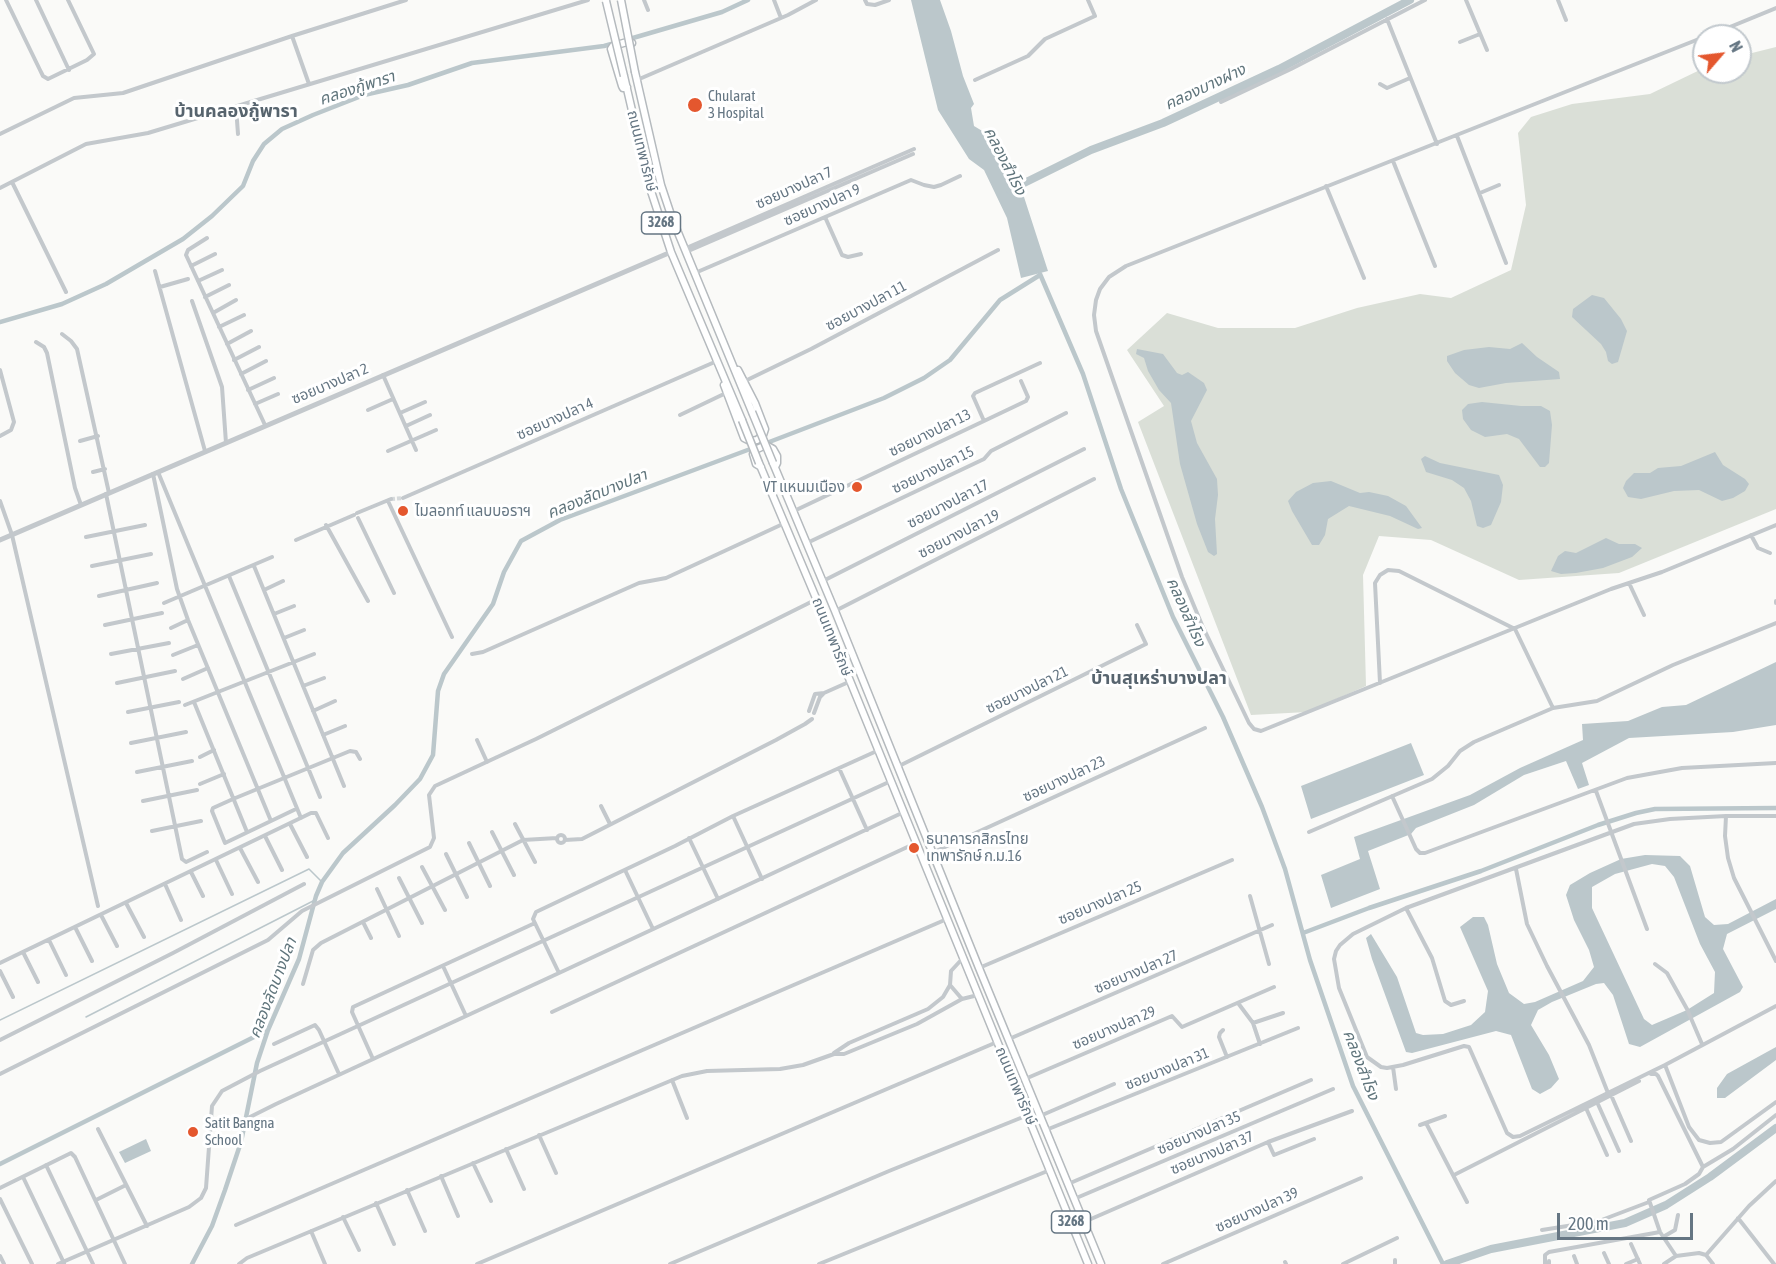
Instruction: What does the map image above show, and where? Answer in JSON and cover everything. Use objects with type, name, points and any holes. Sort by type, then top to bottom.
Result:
[{"type":"main road","name":"ถนนเทพารักษ์","points":[[621,0],[661,185],[684,251],[823,581],[1101,1264]]},
{"type":"main road","name":"ถนนเทพารักษ์","points":[[605,1],[650,188],[670,252],[851,681],[1088,1264]]},
{"type":"main road","points":[[627,87],[622,86],[611,49],[613,46],[631,42],[638,72],[636,77]]},
{"type":"main road","points":[[718,363],[726,393],[744,438],[750,441],[757,440],[763,435],[765,429],[745,381],[728,355]]},
{"type":"main road","points":[[760,465],[756,464],[753,454],[755,450],[766,445],[774,449],[777,456],[777,463],[774,465]]},
{"type":"main road","points":[[1006,1065],[1017,1060]]},
{"type":"street","points":[[6,0],[44,76],[51,79],[94,54],[68,0]]},
{"type":"street","points":[[36,0],[69,70]]},
{"type":"street","points":[[0,134],[74,98],[123,93],[406,0]]},
{"type":"street","points":[[0,188],[86,144],[134,137],[588,0]]},
{"type":"street","points":[[644,0],[648,10]]},
{"type":"street","points":[[774,0],[781,18]]},
{"type":"street","points":[[636,77],[781,18],[816,0]]},
{"type":"street","points":[[865,0],[867,4],[875,5],[889,0]]},
{"type":"street","points":[[975,80],[1028,56],[1045,39],[1095,16],[1088,0]]},
{"type":"street","points":[[1221,102],[1425,0]]},
{"type":"street","points":[[1466,0],[1487,50]]},
{"type":"street","points":[[1558,0],[1566,20]]},
{"type":"street","points":[[1737,24],[1776,8]]},
{"type":"street","points":[[1387,19],[1437,144]]},
{"type":"street","points":[[1460,42],[1480,34]]},
{"type":"street","points":[[292,36],[309,84]]},
{"type":"street","points":[[1692,43],[1118,270],[1100,289],[1094,315],[1096,331],[1182,577],[1202,625],[1249,723],[1254,729],[1261,731],[1776,525]]},
{"type":"street","points":[[1380,84],[1387,88],[1410,78]]},
{"type":"street","points":[[236,107],[238,134]]},
{"type":"street","points":[[1457,136],[1506,263]]},
{"type":"street","name":"ซอยบางปลา 7","points":[[684,251],[913,151]]},
{"type":"street","points":[[1394,161],[1435,266]]},
{"type":"street","name":"ซอยบางปลา 9","points":[[694,273],[911,180],[934,187],[941,186],[960,176]]},
{"type":"street","points":[[12,182],[66,292]]},
{"type":"street","points":[[1326,186],[1365,278]]},
{"type":"street","points":[[1480,193],[1499,186]]},
{"type":"street","points":[[825,217],[842,255],[848,257],[861,254]]},
{"type":"street","points":[[207,238],[186,252],[265,425]]},
{"type":"street","name":"ซอยบางปลา 11","points":[[745,381],[811,349],[998,250]]},
{"type":"street","name":"ซอยบางปลา 2","points":[[0,540],[670,252]]},
{"type":"street","points":[[191,266],[215,254]]},
{"type":"street","points":[[198,281],[222,270]]},
{"type":"street","points":[[155,271],[205,451]]},
{"type":"street","points":[[160,287],[188,279]]},
{"type":"street","points":[[205,297],[229,285]]},
{"type":"street","points":[[213,313],[236,300]]},
{"type":"street","points":[[192,301],[222,387],[226,443]]},
{"type":"street","points":[[219,327],[244,315]]},
{"type":"street","points":[[227,344],[251,331]]},
{"type":"street","points":[[62,334],[77,349],[98,436],[114,532],[184,861],[207,852]]},
{"type":"street","points":[[36,342],[44,347],[47,353],[75,488],[81,505]]},
{"type":"street","points":[[234,360],[259,347]]},
{"type":"street","points":[[241,374],[266,361]]},
{"type":"street","name":"ซอยบางปลา 4","points":[[403,498],[718,363]]},
{"type":"street","name":"ซอยบางปลา 13","points":[[794,511],[984,421],[974,394],[1040,363]]},
{"type":"street","points":[[0,370],[14,422],[11,430],[0,436]]},
{"type":"street","points":[[382,375],[416,450]]},
{"type":"street","points":[[248,390],[274,378]]},
{"type":"street","points":[[984,421],[1026,401],[1028,397],[1021,381]]},
{"type":"street","points":[[680,415],[726,393]]},
{"type":"street","points":[[255,404],[278,394]]},
{"type":"street","points":[[368,410],[393,399]]},
{"type":"street","points":[[399,413],[425,402]]},
{"type":"street","name":"ซอยบางปลา 15","points":[[807,543],[963,470],[984,459],[991,451],[1066,413]]},
{"type":"street","points":[[406,426],[430,415]]},
{"type":"street","points":[[388,451],[436,430]]},
{"type":"street","points":[[80,441],[98,436]]},
{"type":"street","name":"ซอยบางปลา 17","points":[[823,581],[1084,448]]},
{"type":"street","points":[[93,472],[105,469]]},
{"type":"street","points":[[156,473],[164,487],[301,818]]},
{"type":"street","points":[[156,473],[156,490],[180,596],[271,820]]},
{"type":"street","name":"ซอยบางปลา 19","points":[[835,611],[1094,479]]},
{"type":"street","points":[[156,490],[164,487]]},
{"type":"street","points":[[296,540],[326,525],[390,500],[452,637]]},
{"type":"street","points":[[0,501],[12,535],[98,906]]},
{"type":"street","points":[[356,515],[394,593]]},
{"type":"street","points":[[472,654],[483,652],[639,583],[666,578],[785,522]]},
{"type":"street","points":[[86,537],[145,525]]},
{"type":"street","points":[[326,525],[368,601]]},
{"type":"street","points":[[1751,535],[1762,552],[1770,553]]},
{"type":"street","points":[[92,566],[151,554]]},
{"type":"street","points":[[164,603],[272,557]]},
{"type":"street","points":[[254,566],[344,786]]},
{"type":"street","points":[[1380,683],[1375,583],[1380,575],[1388,570],[1399,571],[1515,629],[1553,708]]},
{"type":"street","points":[[229,576],[320,797]]},
{"type":"street","points":[[264,590],[283,581]]},
{"type":"street","points":[[99,596],[158,583]]},
{"type":"street","points":[[1629,583],[1644,615]]},
{"type":"street","points":[[0,1074],[268,940],[302,911],[430,847],[434,838],[429,795],[431,789],[817,599]]},
{"type":"street","points":[[274,614],[294,606]]},
{"type":"street","points":[[105,625],[162,613]]},
{"type":"street","points":[[171,628],[188,620]]},
{"type":"street","points":[[1309,832],[1440,773],[1460,751],[1474,742],[1553,708],[1597,701],[1673,665],[1776,623]]},
{"type":"street","name":"ซอยบางปลา 21","points":[[899,766],[1146,644],[1137,625]]},
{"type":"street","points":[[284,638],[304,630]]},
{"type":"street","points":[[111,654],[168,643]]},
{"type":"street","points":[[173,655],[198,645]]},
{"type":"street","points":[[185,705],[314,654]]},
{"type":"street","points":[[183,679],[208,668]]},
{"type":"street","points":[[117,683],[175,671]]},
{"type":"street","points":[[303,686],[324,678]]},
{"type":"street","points":[[824,693],[812,712],[811,705],[815,694],[824,693],[851,681]]},
{"type":"street","points":[[313,711],[335,700]]},
{"type":"street","points":[[128,712],[178,702]]},
{"type":"street","points":[[194,702],[248,832]]},
{"type":"street","points":[[811,705],[816,707]]},
{"type":"street","points":[[303,984],[316,946],[523,840],[557,838],[561,843],[565,840],[582,839],[805,724],[809,718]]},
{"type":"street","points":[[323,735],[345,726]]},
{"type":"street","name":"ซอยบางปลา 23","points":[[934,852],[1205,728]]},
{"type":"street","points":[[131,743],[186,732]]},
{"type":"street","points":[[477,740],[487,762]]},
{"type":"street","points":[[200,757],[214,750]]},
{"type":"street","points":[[559,973],[535,923],[533,916],[536,912],[733,816],[879,750]]},
{"type":"street","points":[[296,809],[227,843],[224,842],[212,811],[213,808],[233,799],[353,751],[360,759]]},
{"type":"street","points":[[137,772],[192,761]]},
{"type":"street","points":[[1392,796],[1416,849],[1420,853],[1425,853],[1627,778],[1682,768],[1776,763]]},
{"type":"street","points":[[839,768],[867,830]]},
{"type":"street","points":[[200,784],[224,774]]},
{"type":"street","points":[[58,1264],[189,1207],[201,1198],[207,1181],[212,1106],[222,1091],[260,1071],[891,781]]},
{"type":"street","points":[[143,801],[197,790]]},
{"type":"street","points":[[1596,791],[1647,929]]},
{"type":"street","points":[[601,806],[610,824]]},
{"type":"street","points":[[247,1125],[250,1117],[339,1074],[904,812]]},
{"type":"street","points":[[0,963],[301,818],[315,813],[328,838]]},
{"type":"street","points":[[733,816],[762,879]]},
{"type":"street","points":[[1726,816],[1725,836],[1729,864],[1776,961]]},
{"type":"street","points":[[1703,1167],[1656,1074],[1513,1137],[1507,1133],[1469,1047],[1464,1046],[1394,1067],[1381,1067],[1367,1057],[1339,988],[1334,959],[1340,945],[1353,934],[1406,908],[1516,869],[1612,831],[1650,821],[1726,816],[1776,816]]},
{"type":"street","points":[[152,831],[201,821]]},
{"type":"street","points":[[290,824],[307,856]]},
{"type":"street","points":[[515,824],[535,862]]},
{"type":"street","points":[[492,832],[514,875]]},
{"type":"street","points":[[265,836],[282,870]]},
{"type":"street","points":[[689,838],[718,899]]},
{"type":"street","points":[[469,843],[490,886]]},
{"type":"street","points":[[552,1012],[916,843]]},
{"type":"street","points":[[240,848],[258,882]]},
{"type":"street","points":[[446,854],[467,897]]},
{"type":"street","points":[[216,860],[232,894]]},
{"type":"street","name":"ซอยบางปลา 25","points":[[979,968],[1232,860]]},
{"type":"street","points":[[422,867],[444,910]]},
{"type":"street","points":[[1516,869],[1527,924],[1589,1045],[1631,1141]]},
{"type":"street","points":[[625,870],[652,929]]},
{"type":"street","points":[[191,872],[203,896]]},
{"type":"street","points":[[399,878],[422,923]]},
{"type":"street","points":[[165,884],[181,920]]},
{"type":"street","points":[[0,1040],[304,884]]},
{"type":"street","points":[[376,889],[399,936]]},
{"type":"street","points":[[1251,896],[1269,964]]},
{"type":"street","points":[[126,903],[144,937]]},
{"type":"street","points":[[1406,908],[1432,958],[1445,1002],[1451,1005],[1464,1002]]},
{"type":"street","points":[[101,915],[117,946]]},
{"type":"street","points":[[236,1225],[947,919]]},
{"type":"street","points":[[363,922],[371,938]]},
{"type":"street","points":[[373,1059],[352,1012],[352,1007],[535,923]]},
{"type":"street","name":"ซอยบางปลา 27","points":[[1008,1039],[1272,925]]},
{"type":"street","points":[[75,927],[92,961]]},
{"type":"street","points":[[49,940],[66,975]]},
{"type":"street","points":[[23,952],[38,982]]},
{"type":"street","points":[[239,1264],[247,1258],[376,1203],[672,1080],[700,1071],[780,1069],[803,1065],[834,1054],[849,1043],[919,1014],[942,997],[950,985],[951,971],[963,958]]},
{"type":"street","points":[[1655,964],[1666,970],[1687,1009],[1702,1044]]},
{"type":"street","points":[[443,966],[466,1016]]},
{"type":"street","points":[[0,971],[13,997]]},
{"type":"street","points":[[950,985],[962,999]]},
{"type":"street","name":"ซอยบางปลา 29","points":[[1025,1080],[1172,1016],[1182,1027],[1274,987]]},
{"type":"street","points":[[834,1054],[844,1054],[917,1024],[962,999],[978,995]]},
{"type":"street","points":[[942,997],[950,1005]]},
{"type":"street","points":[[1238,1003],[1253,1023],[1260,1044]]},
{"type":"street","points":[[1454,1175],[1586,1108],[1776,1006]]},
{"type":"street","points":[[1253,1023],[1283,1013]]},
{"type":"street","points":[[274,1044],[313,1025],[317,1027],[339,1074]]},
{"type":"street","name":"ซอยบางปลา 31","points":[[1046,1131],[1298,1028]]},
{"type":"street","points":[[1223,1030],[1219,1037],[1227,1057]]},
{"type":"street","points":[[477,1264],[997,1042]]},
{"type":"street","points":[[1665,1065],[1689,1127],[1699,1140],[1710,1143],[1721,1142],[1776,1102]]},
{"type":"street","points":[[1394,1067],[1396,1089]]},
{"type":"street","points":[[672,1080],[687,1119]]},
{"type":"street","points":[[1068,1184],[1311,1080]]},
{"type":"street","points":[[1040,1116],[1114,1084]]},
{"type":"street","name":"ซอยบางปลา 35","points":[[1074,1199],[1333,1089]]},
{"type":"street","points":[[1597,1102],[1619,1151]]},
{"type":"street","points":[[1586,1108],[1607,1155]]},
{"type":"street","name":"ซอยบางปลา 37","points":[[1084,1222],[1268,1143],[1352,1111]]},
{"type":"street","points":[[670,1264],[1028,1115]]},
{"type":"street","points":[[1676,1256],[1655,1222],[1649,1200],[1685,1184],[1703,1167],[1733,1149],[1776,1115]]},
{"type":"street","points":[[1420,1125],[1445,1116]]},
{"type":"street","points":[[1426,1123],[1467,1202]]},
{"type":"street","points":[[98,1128],[147,1226]]},
{"type":"street","points":[[539,1135],[556,1173]]},
{"type":"street","points":[[1268,1143],[1274,1155],[1314,1140]]},
{"type":"street","points":[[506,1149],[524,1189]]},
{"type":"street","points":[[0,1188],[71,1153],[96,1200],[125,1264]]},
{"type":"street","points":[[473,1163],[491,1201]]},
{"type":"street","points":[[46,1165],[93,1264]]},
{"type":"street","points":[[819,1264],[1051,1170]]},
{"type":"street","points":[[441,1176],[458,1216]]},
{"type":"street","points":[[23,1177],[64,1263]]},
{"type":"street","name":"ซอยบางปลา 39","points":[[1163,1264],[1361,1178]]},
{"type":"street","points":[[1706,1256],[1749,1206],[1776,1181]]},
{"type":"street","points":[[96,1200],[126,1185]]},
{"type":"street","points":[[408,1190],[426,1231]]},
{"type":"street","points":[[0,1199],[32,1264]]},
{"type":"street","points":[[376,1203],[394,1244]]},
{"type":"street","points":[[1542,1230],[1599,1221],[1649,1204]]},
{"type":"street","points":[[1548,1263],[1545,1255],[1549,1251],[1674,1232],[1678,1215]]},
{"type":"street","points":[[344,1217],[359,1250]]},
{"type":"street","points":[[1738,1218],[1774,1264]]},
{"type":"street","points":[[311,1231],[325,1264]]},
{"type":"street","points":[[1343,1264],[1396,1238]]},
{"type":"street","points":[[1631,1244],[1640,1264]]},
{"type":"street","points":[[1604,1252],[1609,1264]]},
{"type":"street","points":[[1664,1264],[1676,1256],[1692,1253],[1706,1256],[1713,1264]]},
{"type":"street","points":[[0,1256],[4,1264]]},
{"type":"street","points":[[1574,1256],[1577,1264]]},
{"type":"street","points":[[1626,1264],[1638,1259]]},
{"type":"shaded area","points":[[911,0],[940,0],[974,104],[971,108],[974,126],[989,135],[1000,138],[999,150],[1024,197],[1048,271],[1021,278],[1007,218],[984,170],[969,159],[938,110]]},
{"type":"shaded area","points":[[1776,47],[1776,509],[1619,573],[1519,580],[1431,540],[1379,536],[1363,575],[1366,686],[1307,712],[1251,715],[1138,422],[1164,406],[1127,350],[1167,313],[1218,328],[1295,328],[1357,308],[1420,294],[1451,298],[1511,270],[1526,205],[1518,133],[1531,117],[1572,104],[1650,94],[1692,74],[1692,84],[1752,84],[1752,53]]},
{"type":"shaded area","points":[[1592,295],[1604,298],[1621,319],[1627,331],[1618,362],[1612,364],[1608,361],[1601,344],[1572,317],[1573,309]]},
{"type":"shaded area","points":[[1522,343],[1559,372],[1560,379],[1506,383],[1479,388],[1469,385],[1455,373],[1447,361],[1447,356],[1464,350],[1489,347],[1510,349]]},
{"type":"shaded area","points":[[1137,349],[1163,354],[1177,373],[1182,375],[1188,372],[1204,383],[1207,390],[1191,421],[1197,443],[1217,479],[1215,519],[1217,554],[1214,556],[1208,552],[1197,524],[1180,464],[1171,403],[1159,390],[1148,371],[1144,358],[1136,354]]},
{"type":"shaded area","points":[[1482,402],[1541,406],[1550,411],[1552,425],[1549,463],[1545,467],[1540,467],[1519,439],[1507,434],[1485,437],[1471,430],[1463,419],[1462,410],[1468,404]]},
{"type":"shaded area","points":[[1715,452],[1723,465],[1749,484],[1745,491],[1733,498],[1722,501],[1699,490],[1674,491],[1641,499],[1628,497],[1623,488],[1634,473],[1650,473],[1658,468],[1681,466]]},
{"type":"shaded area","points":[[1425,456],[1440,463],[1499,475],[1503,485],[1501,502],[1491,525],[1483,528],[1477,526],[1471,501],[1464,488],[1452,480],[1426,472],[1421,459]]},
{"type":"shaded area","points":[[1331,481],[1360,493],[1369,492],[1388,496],[1406,506],[1422,528],[1418,529],[1390,516],[1349,506],[1328,519],[1325,535],[1319,545],[1312,545],[1288,501],[1296,492],[1313,483]]},
{"type":"shaded area","points":[[1606,538],[1619,544],[1635,544],[1642,548],[1632,557],[1603,568],[1561,574],[1551,571],[1558,556],[1565,551],[1576,553]]},
{"type":"shaded area","points":[[1776,662],[1776,725],[1733,732],[1629,738],[1582,763],[1589,785],[1578,789],[1566,761],[1524,775],[1474,805],[1416,828],[1411,834],[1368,851],[1380,889],[1331,908],[1321,875],[1360,859],[1354,837],[1470,795],[1520,768],[1583,740],[1582,724],[1628,721],[1662,707],[1686,705]]},
{"type":"shaded area","points":[[1411,743],[1424,775],[1311,819],[1301,786]]},
{"type":"shaded area","points":[[1645,855],[1680,856],[1690,866],[1705,917],[1714,925],[1728,924],[1776,899],[1776,909],[1727,934],[1723,949],[1743,987],[1740,992],[1640,1047],[1629,1044],[1613,995],[1604,983],[1596,984],[1552,1002],[1538,1010],[1531,1025],[1549,1055],[1559,1079],[1551,1088],[1540,1094],[1532,1089],[1511,1035],[1496,1031],[1412,1053],[1406,1052],[1366,938],[1371,934],[1397,977],[1416,1033],[1443,1034],[1471,1025],[1485,1012],[1488,991],[1460,927],[1473,917],[1484,917],[1497,964],[1509,993],[1524,1004],[1535,1002],[1583,981],[1594,967],[1566,895],[1570,885],[1621,859]],"holes":[[[1652,864],[1665,866],[1674,877],[1700,944],[1715,972],[1714,993],[1687,1010],[1652,1025],[1644,1019],[1592,908],[1592,887],[1615,874]]]},
{"type":"shaded area","points":[[1776,1047],[1776,1060],[1725,1098],[1717,1098],[1717,1088],[1727,1074]]},
{"type":"shaded area","points":[[146,1139],[151,1151],[125,1163],[119,1152]]},
{"type":"waterway","name":"คลองกู้พารา","points":[[626,40],[722,12],[748,0]]},
{"type":"waterway","name":"คลองบางฝาง","points":[[1010,190],[1091,150],[1163,123],[1279,69],[1410,0]]},
{"type":"waterway","name":"คลองกู้พารา","points":[[0,322],[62,304],[106,284],[183,239],[212,216],[243,186],[253,161],[264,144],[282,129],[364,95],[408,85],[472,63],[615,43]]},
{"type":"waterway","name":"คลองสำโรง","points":[[1040,274],[1083,374],[1121,489],[1173,617],[1223,717],[1262,807],[1285,869],[1310,960],[1353,1086],[1443,1264]]},
{"type":"waterway","name":"คลองลัดบางปลา","points":[[764,444],[884,398],[924,378],[950,360],[1000,300],[1040,275]]},
{"type":"waterway","name":"คลองลัดบางปลา","points":[[192,1264],[212,1226],[225,1190],[241,1142],[257,1063],[268,1030],[299,959],[322,882],[343,853],[420,779],[433,755],[438,691],[444,674],[493,604],[504,572],[521,541],[560,520],[753,448]]},
{"type":"waterway","points":[[1303,933],[1369,908],[1481,871],[1598,825],[1636,813],[1655,809],[1776,808]]},
{"type":"waterway","points":[[0,1020],[309,869],[322,882]]},
{"type":"waterway","points":[[86,1017],[315,900]]},
{"type":"waterway","points":[[0,1164],[268,1030]]},
{"type":"waterway","points":[[1447,1264],[1491,1249],[1625,1223],[1666,1205],[1710,1177],[1776,1128]]},
{"type":"tunnel","points":[[391,499],[403,498]]},
{"type":"place","name":"Chularat 3 Hospital","points":[[695,105]]},
{"type":"place","name":"VT แหนมเนือง","points":[[857,487]]},
{"type":"place","name":"ไมลอทท์ แลบบอราฯ","points":[[403,511]]},
{"type":"place","name":"ธนาคารกสิกรไทย เทพารักษ์ ก.ม.16","points":[[914,848]]},
{"type":"place","name":"Satit Bangna School","points":[[193,1132]]},
{"type":"district","name":"บ้านคลองกู้พารา","points":[[236,111]]},
{"type":"district","name":"บ้านสุเหร่าบางปลา","points":[[1159,678]]}]
